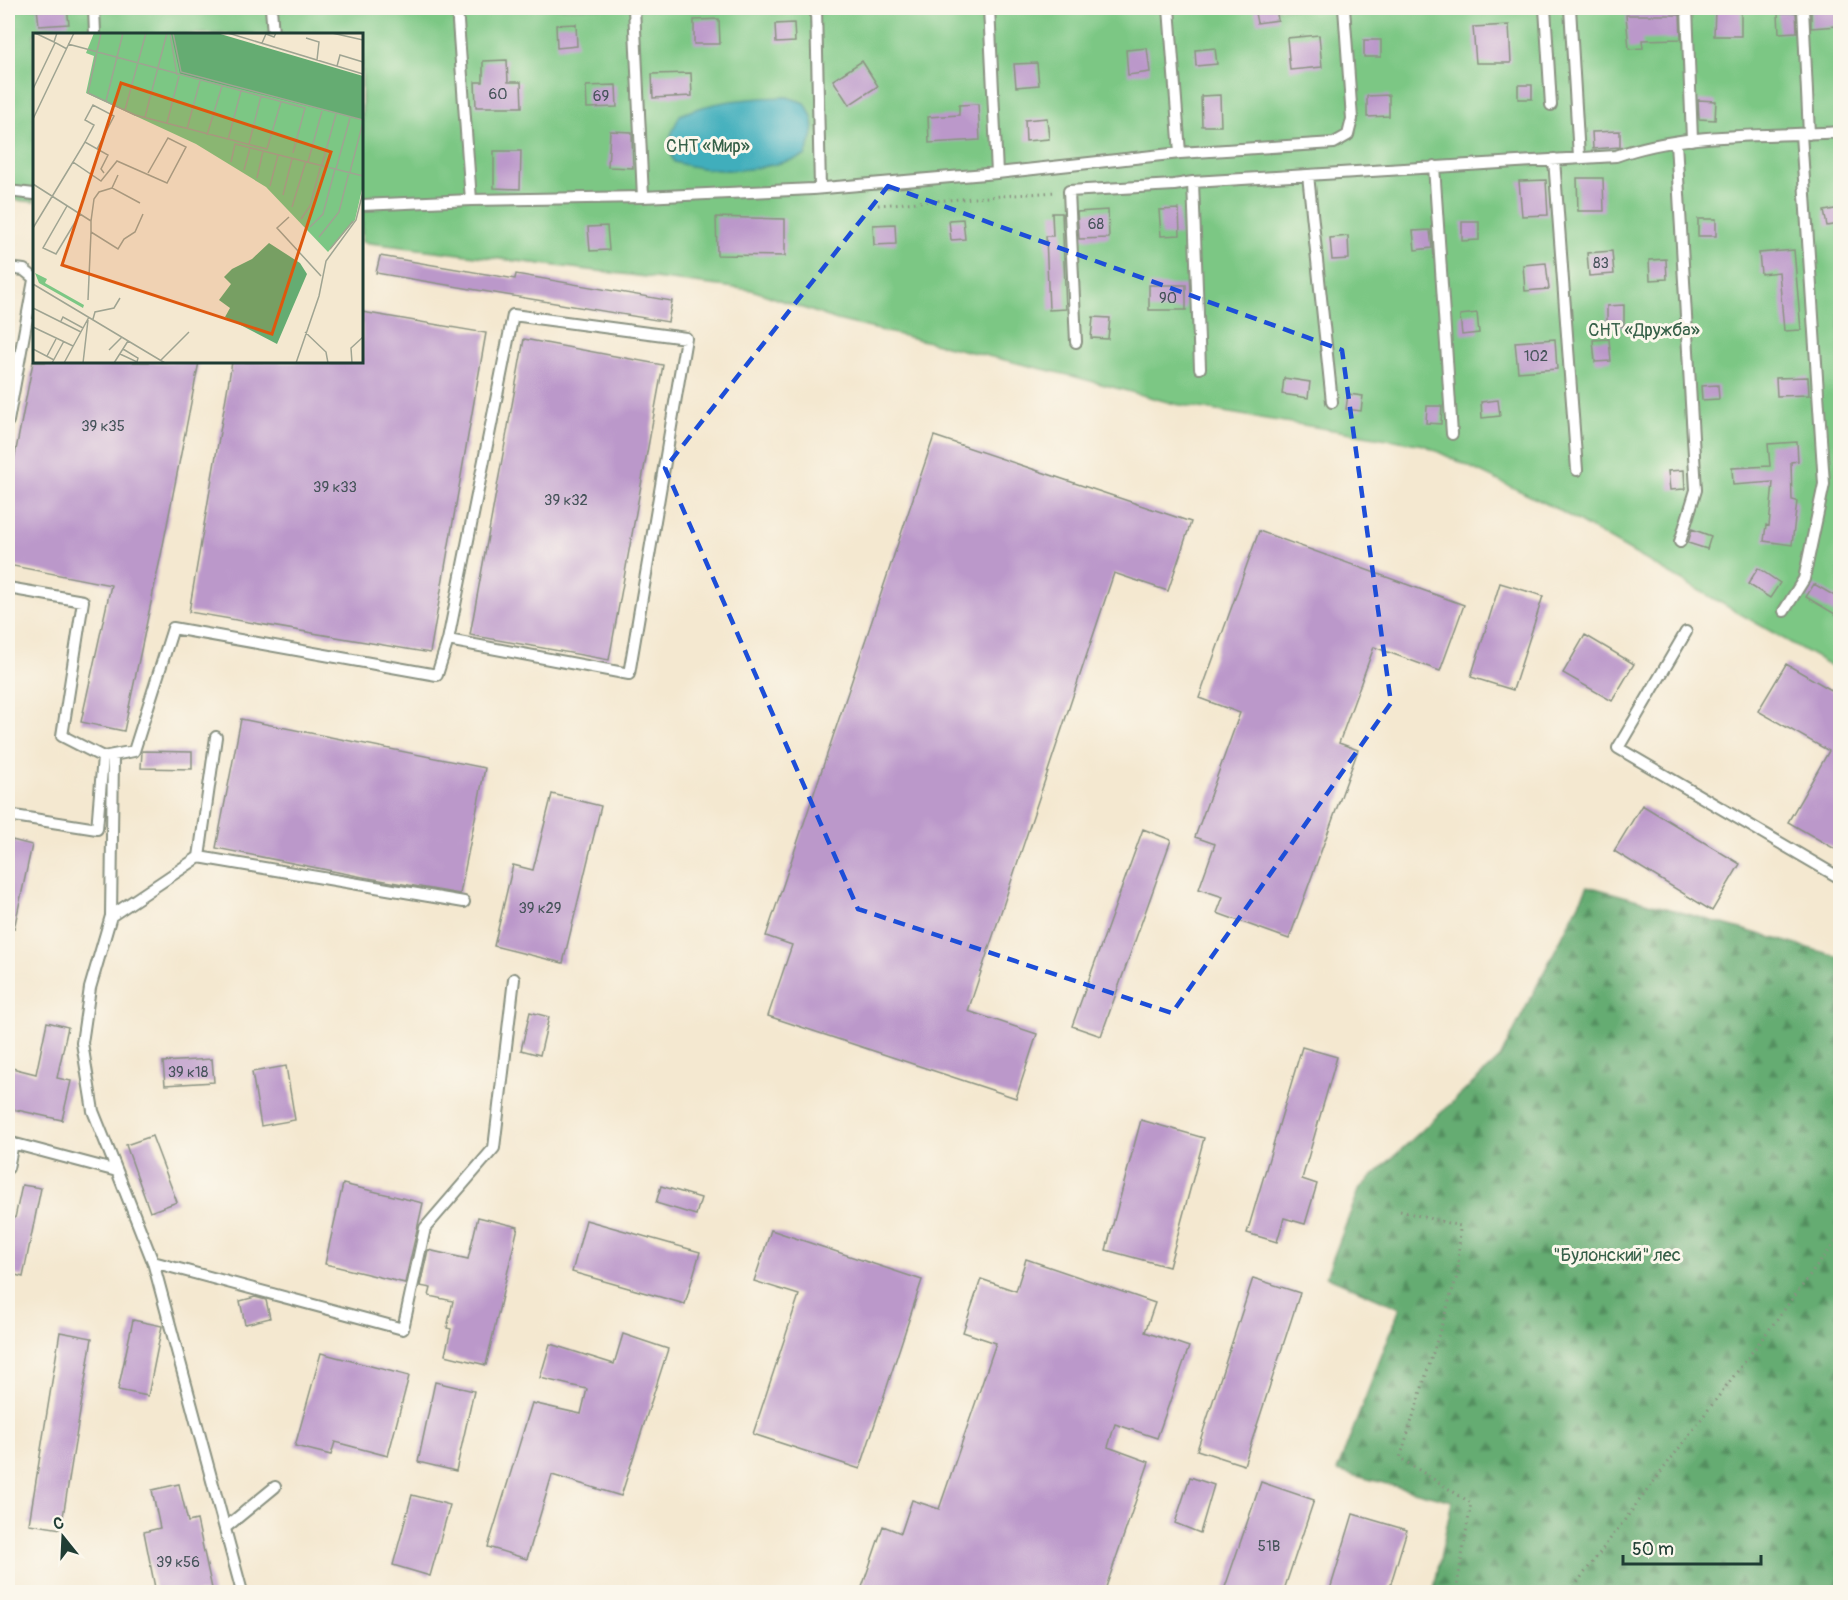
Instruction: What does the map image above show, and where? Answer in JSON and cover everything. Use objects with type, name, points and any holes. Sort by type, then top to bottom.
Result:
[{"type":"lane","points":[[94,8],[95,33]]},
{"type":"lane","points":[[271,8],[273,33]]},
{"type":"lane","points":[[457,8],[471,200]]},
{"type":"lane","points":[[634,8],[643,197]]},
{"type":"lane","points":[[816,8],[820,188]]},
{"type":"lane","points":[[989,8],[997,173]]},
{"type":"lane","points":[[1169,8],[1180,153]]},
{"type":"lane","points":[[363,205],[471,200],[643,197],[820,188],[997,173],[1180,153],[1334,143],[1348,135],[1352,119],[1344,8]]},
{"type":"lane","points":[[1545,8],[1551,105]]},
{"type":"lane","points":[[1570,8],[1579,158]]},
{"type":"lane","points":[[1687,8],[1692,140]]},
{"type":"lane","points":[[1784,610],[1804,579],[1824,484],[1805,134],[1803,8]]},
{"type":"lane","points":[[1076,342],[1069,191],[1616,156],[1637,148],[1692,140],[1840,132]]},
{"type":"lane","points":[[1676,142],[1696,490],[1680,542]]},
{"type":"lane","points":[[1554,159],[1577,470]]},
{"type":"lane","points":[[1434,166],[1452,434]]},
{"type":"lane","points":[[1308,175],[1332,402]]},
{"type":"lane","points":[[1193,182],[1200,368]]},
{"type":"lane","points":[[8,191],[33,194]]},
{"type":"lane","points":[[8,268],[24,270],[33,278]]},
{"type":"lane","points":[[8,421],[33,284]]},
{"type":"lane","points":[[8,588],[83,601],[62,736],[108,756],[134,751],[172,627],[437,675],[448,640],[513,315],[686,338],[629,674],[448,640]]},
{"type":"lane","points":[[1686,632],[1618,748],[1840,878]]},
{"type":"lane","points":[[200,857],[216,737]]},
{"type":"lane","points":[[8,815],[97,829],[108,756]]},
{"type":"lane","points":[[108,756],[111,916],[90,988],[82,1042],[93,1111],[153,1262],[242,1593]]},
{"type":"lane","points":[[111,916],[200,857],[464,902]]},
{"type":"lane","points":[[153,1262],[404,1329],[425,1228],[494,1148],[514,979]]},
{"type":"lane","points":[[8,1168],[10,1143],[117,1171]]},
{"type":"lane","points":[[225,1528],[275,1487]]},
{"type":"path","points":[[878,205],[1069,191]]},
{"type":"path","points":[[1400,1212],[1460,1226],[1458,1273],[1401,1458],[1471,1503],[1456,1593]]},
{"type":"path","points":[[1570,1593],[1840,1236]]},
{"type":"highlighted area","points":[[888,186],[1342,350],[1391,703],[1172,1013],[858,909],[665,468]]},
{"type":"green space","points":[[8,8],[1840,8],[1840,671],[1555,508],[1424,445],[1175,404],[1072,376],[837,320],[752,290],[363,242],[363,33],[33,33],[33,202],[8,199]]},
{"type":"green space","name":"\"Булонский\" лес","points":[[1588,886],[1840,957],[1840,1592],[1454,1592],[1434,1589],[1452,1501],[1337,1471],[1400,1308],[1326,1276],[1360,1188],[1500,1058]]},
{"type":"water","points":[[787,97],[805,103],[812,117],[813,135],[805,156],[740,170],[709,169],[674,162],[670,143],[680,115],[719,103]]},
{"type":"building","points":[[37,8],[67,8],[69,24],[39,26]]},
{"type":"building","points":[[1254,8],[1276,8],[1278,20],[1257,23]]},
{"type":"building","points":[[1715,8],[1741,8],[1741,36],[1714,36]]},
{"type":"building","points":[[1815,8],[1837,8],[1838,26],[1811,28],[1811,11],[1815,11]]},
{"type":"building","points":[[1796,12],[1797,32],[1779,33],[1778,13]]},
{"type":"building","points":[[1626,15],[1680,15],[1681,39],[1642,40],[1643,48],[1629,49]]},
{"type":"building","points":[[719,19],[720,44],[694,44],[694,20]]},
{"type":"building","points":[[794,23],[795,42],[776,43],[775,24]]},
{"type":"building","points":[[576,24],[577,46],[557,48],[556,25]]},
{"type":"building","points":[[1509,25],[1511,63],[1476,63],[1473,27]]},
{"type":"building","points":[[1319,35],[1322,67],[1290,70],[1287,38]]},
{"type":"building","points":[[1364,40],[1381,40],[1381,57],[1364,57]]},
{"type":"building","points":[[1147,48],[1150,72],[1128,75],[1126,50]]},
{"type":"building","points":[[1215,48],[1217,64],[1196,66],[1195,50]]},
{"type":"building","points":[[507,60],[508,82],[521,82],[522,107],[476,107],[475,82],[483,82],[483,61]]},
{"type":"building","points":[[862,61],[878,86],[849,105],[833,80]]},
{"type":"building","points":[[1037,63],[1039,85],[1016,87],[1014,64]]},
{"type":"building","points":[[691,73],[692,96],[653,98],[652,74]]},
{"type":"building","points":[[616,85],[617,107],[587,108],[586,86]]},
{"type":"building","points":[[1518,85],[1532,85],[1532,99],[1518,99]]},
{"type":"building","points":[[1220,95],[1221,126],[1202,126],[1201,96]]},
{"type":"building","points":[[1389,95],[1389,116],[1367,117],[1367,96]]},
{"type":"building","points":[[1698,100],[1716,101],[1715,120],[1699,119]]},
{"type":"building","points":[[978,104],[980,140],[929,143],[928,117],[959,115],[959,105]]},
{"type":"building","points":[[1047,118],[1049,139],[1026,141],[1025,120]]},
{"type":"building","points":[[610,131],[632,132],[633,168],[608,167]]},
{"type":"building","points":[[1620,131],[1620,147],[1593,149],[1592,132]]},
{"type":"building","points":[[494,151],[521,151],[520,189],[494,188]]},
{"type":"building","points":[[1577,178],[1603,178],[1604,211],[1578,211]]},
{"type":"building","points":[[1546,180],[1548,215],[1522,216],[1519,181]]},
{"type":"building","points":[[1840,208],[1840,224],[1827,226],[1824,211]]},
{"type":"building","points":[[1179,209],[1180,235],[1161,236],[1159,210]]},
{"type":"building","points":[[1108,210],[1109,238],[1079,239],[1077,212]]},
{"type":"building","points":[[1052,213],[1062,213],[1066,309],[1049,310],[1046,236],[1053,236]]},
{"type":"building","points":[[716,217],[785,219],[785,256],[717,255]]},
{"type":"building","points":[[963,219],[965,239],[951,240],[949,220]]},
{"type":"building","points":[[1698,219],[1716,219],[1716,236],[1698,236]]},
{"type":"building","points":[[1462,222],[1479,222],[1479,240],[1462,241]]},
{"type":"building","points":[[895,224],[896,244],[874,245],[873,225]]},
{"type":"building","points":[[607,226],[609,250],[590,251],[588,227]]},
{"type":"building","points":[[1430,230],[1432,248],[1415,250],[1413,231]]},
{"type":"building","points":[[1348,236],[1349,259],[1332,260],[1330,238]]},
{"type":"building","points":[[1794,250],[1801,330],[1784,331],[1779,272],[1761,274],[1759,253]]},
{"type":"building","points":[[1612,251],[1614,274],[1589,276],[1587,253]]},
{"type":"building","points":[[380,256],[515,279],[516,274],[672,301],[668,322],[376,273]]},
{"type":"building","points":[[1666,259],[1667,279],[1650,280],[1649,260]]},
{"type":"building","points":[[1546,263],[1549,289],[1525,291],[1523,265]]},
{"type":"building","points":[[1149,285],[1186,285],[1186,310],[1149,310]]},
{"type":"building","points":[[1624,305],[1624,326],[1607,326],[1607,306]]},
{"type":"building","points":[[363,312],[486,333],[430,653],[189,612],[232,363],[363,363]]},
{"type":"building","points":[[1477,313],[1479,333],[1462,335],[1460,315]]},
{"type":"building","points":[[1093,317],[1110,318],[1108,339],[1091,338]]},
{"type":"building","points":[[524,339],[663,365],[609,660],[470,635]]},
{"type":"building","points":[[1555,339],[1557,369],[1518,372],[1515,342]]},
{"type":"building","points":[[1609,339],[1611,361],[1595,362],[1593,340]]},
{"type":"building","points":[[33,362],[199,363],[124,731],[81,722],[111,585],[8,565],[8,491]]},
{"type":"building","points":[[1808,377],[1809,395],[1777,396],[1776,378]]},
{"type":"building","points":[[1284,378],[1310,382],[1308,398],[1282,394]]},
{"type":"building","points":[[1718,385],[1719,399],[1702,400],[1701,386]]},
{"type":"building","points":[[1348,394],[1363,396],[1361,411],[1346,409]]},
{"type":"building","points":[[1498,400],[1500,416],[1482,418],[1481,402]]},
{"type":"building","points":[[1427,406],[1442,406],[1441,424],[1426,423]]},
{"type":"building","points":[[934,436],[1191,522],[1168,591],[1114,573],[968,1011],[1037,1034],[1016,1098],[768,1016],[792,945],[766,936]]},
{"type":"building","points":[[1797,442],[1798,461],[1791,462],[1792,500],[1797,501],[1792,545],[1764,541],[1766,525],[1769,526],[1773,482],[1733,485],[1732,468],[1770,466],[1768,444]]},
{"type":"building","points":[[1684,470],[1685,489],[1670,490],[1668,471]]},
{"type":"building","points":[[1692,529],[1711,536],[1707,549],[1688,543]]},
{"type":"building","points":[[1259,531],[1464,605],[1440,671],[1374,647],[1339,743],[1358,750],[1289,939],[1217,913],[1223,897],[1199,889],[1215,844],[1195,837],[1240,713],[1199,698]]},
{"type":"building","points":[[1758,568],[1780,583],[1770,598],[1748,584]]},
{"type":"building","points":[[1500,583],[1543,596],[1513,690],[1471,677]]},
{"type":"building","points":[[1814,584],[1840,599],[1840,617],[1806,597]]},
{"type":"building","points":[[1585,635],[1634,664],[1612,701],[1563,673]]},
{"type":"building","points":[[1786,664],[1840,695],[1840,852],[1788,822],[1829,751],[1758,711]]},
{"type":"building","points":[[241,719],[485,768],[460,894],[216,848]]},
{"type":"building","points":[[142,751],[192,752],[192,769],[141,768]]},
{"type":"building","points":[[552,794],[601,806],[563,963],[494,946],[513,865],[533,870]]},
{"type":"building","points":[[1642,805],[1740,864],[1712,911],[1614,851]]},
{"type":"building","points":[[1143,829],[1171,840],[1101,1036],[1072,1026]]},
{"type":"building","points":[[8,839],[32,845],[14,929],[8,928]]},
{"type":"building","points":[[530,1012],[549,1017],[540,1055],[521,1050]]},
{"type":"building","points":[[47,1022],[68,1027],[57,1078],[71,1081],[62,1120],[8,1108],[8,1067],[36,1074]]},
{"type":"building","points":[[1302,1047],[1337,1057],[1302,1179],[1317,1184],[1305,1224],[1284,1218],[1277,1242],[1247,1233]]},
{"type":"building","points":[[212,1059],[214,1082],[165,1085],[163,1062]]},
{"type":"building","points":[[286,1066],[295,1120],[261,1126],[252,1072]]},
{"type":"building","points":[[1141,1120],[1204,1138],[1169,1267],[1106,1250]]},
{"type":"building","points":[[152,1136],[177,1202],[150,1212],[126,1145]]},
{"type":"building","points":[[343,1184],[423,1203],[405,1283],[325,1264]]},
{"type":"building","points":[[22,1185],[41,1188],[23,1277],[8,1273],[9,1217],[15,1218]]},
{"type":"building","points":[[661,1186],[701,1198],[696,1215],[656,1203]]},
{"type":"building","points":[[478,1217],[518,1227],[486,1365],[445,1355],[451,1329],[447,1328],[453,1301],[429,1296],[431,1288],[420,1286],[428,1250],[468,1259]]},
{"type":"building","points":[[586,1220],[700,1252],[685,1304],[572,1272]]},
{"type":"building","points":[[771,1230],[922,1280],[860,1469],[753,1434],[799,1295],[754,1281]]},
{"type":"building","points":[[1026,1259],[1155,1303],[1145,1332],[1189,1347],[1157,1438],[1115,1424],[1108,1447],[1149,1462],[1104,1593],[860,1593],[883,1526],[901,1533],[912,1500],[939,1509],[996,1343],[963,1332],[981,1279],[1016,1291]]},
{"type":"building","points":[[1253,1278],[1300,1293],[1244,1465],[1197,1450]]},
{"type":"building","points":[[255,1297],[266,1300],[270,1318],[245,1324],[240,1301]]},
{"type":"building","points":[[133,1320],[162,1326],[148,1396],[118,1390]]},
{"type":"building","points":[[60,1332],[92,1338],[61,1529],[29,1524]]},
{"type":"building","points":[[623,1334],[668,1349],[621,1496],[552,1475],[527,1559],[488,1547],[532,1403],[581,1414],[587,1389],[540,1378],[550,1344],[614,1364]]},
{"type":"building","points":[[321,1353],[409,1376],[388,1456],[335,1442],[331,1455],[295,1446]]},
{"type":"building","points":[[435,1382],[474,1391],[456,1471],[418,1462]]},
{"type":"building","points":[[1190,1477],[1214,1485],[1200,1533],[1175,1523]]},
{"type":"building","points":[[1261,1482],[1314,1500],[1283,1593],[1223,1593]]},
{"type":"building","points":[[179,1484],[188,1522],[197,1520],[213,1593],[156,1593],[144,1532],[160,1528],[152,1490]]},
{"type":"building","points":[[412,1495],[450,1505],[430,1576],[393,1565]]},
{"type":"building","points":[[1353,1514],[1407,1530],[1388,1593],[1329,1593]]},
{"type":"park label","name":"СНТ «Мир»","points":[[708,146]]},
{"type":"park label","name":"СНТ «Дружба»","points":[[1644,330]]}]
